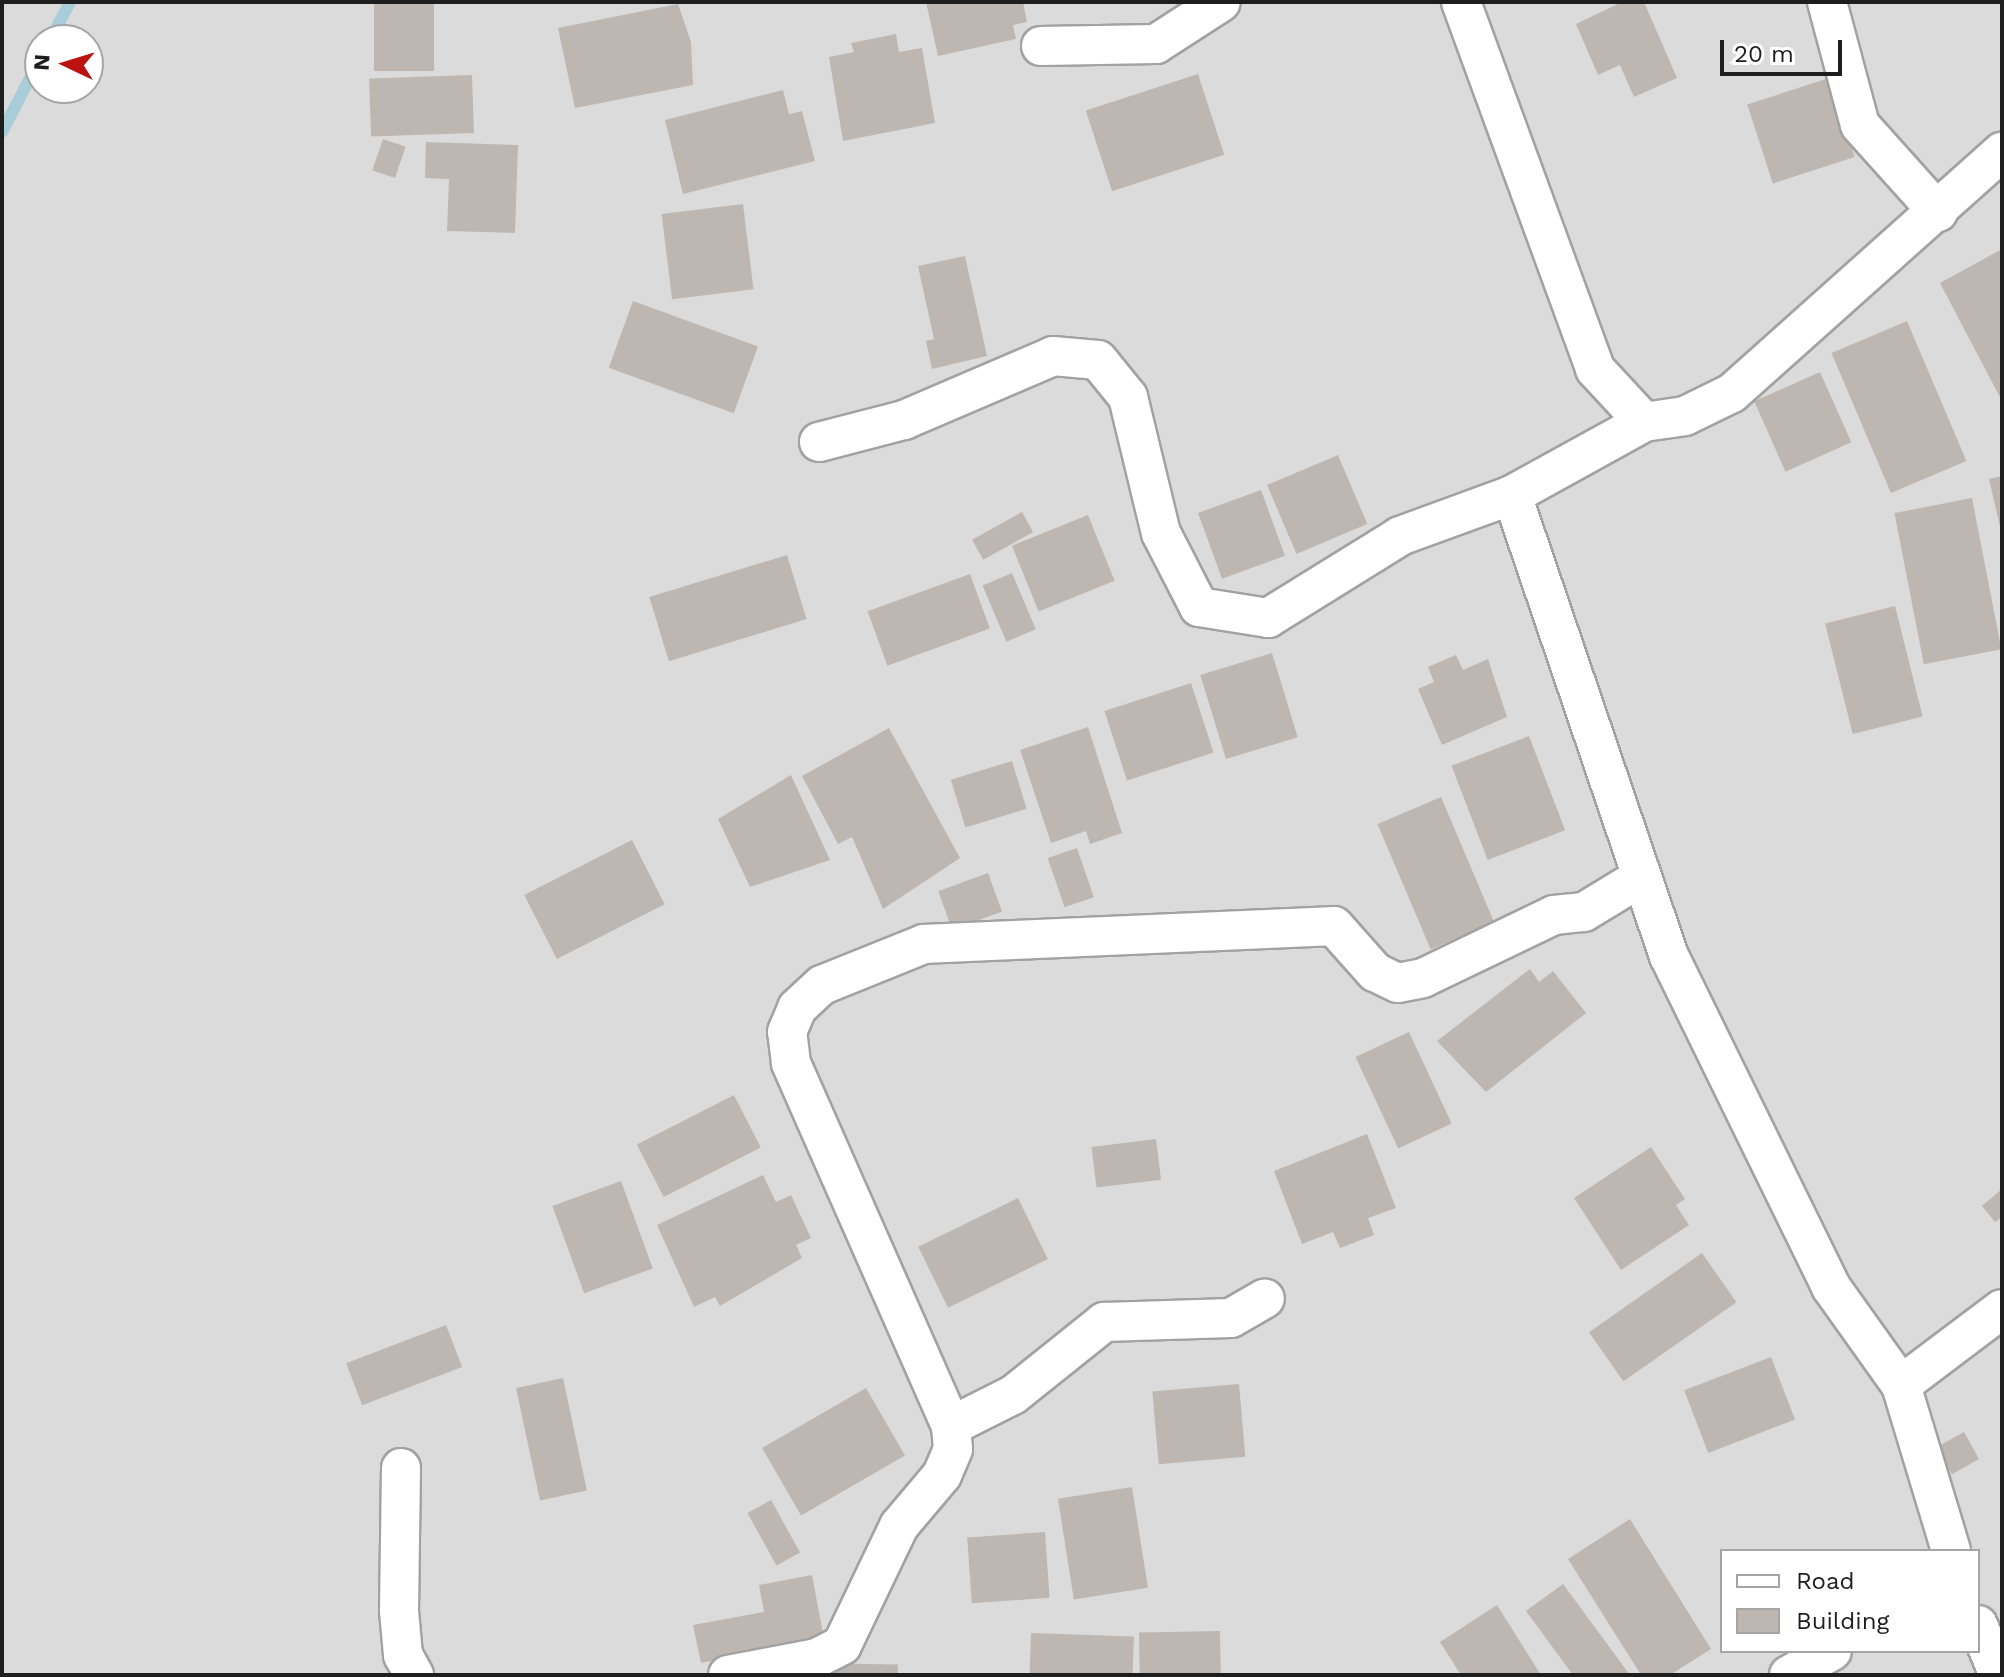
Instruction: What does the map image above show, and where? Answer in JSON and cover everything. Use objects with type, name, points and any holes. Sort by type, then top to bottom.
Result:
[{"type":"street","points":[[1041,46],[1156,44],[1221,2]]},
{"type":"street","points":[[1461,2],[1595,369],[1644,422]]},
{"type":"street","points":[[1827,2],[1860,125],[1938,212]]},
{"type":"street","points":[[819,442],[904,420],[1053,356],[1098,360],[1128,397],[1161,533],[1199,607],[1268,618],[1400,536],[1512,495],[1644,422],[1685,416],[1732,393],[2002,152]]},
{"type":"street","points":[[1512,495],[1640,878],[1768,1171],[1831,1287],[1901,1385],[1950,1549]]},
{"type":"street","points":[[728,1675],[817,1658],[842,1645],[899,1526],[942,1475],[953,1449],[951,1426],[791,1063],[787,1032],[797,1008],[822,985],[924,944],[1334,926],[1375,972],[1398,983],[1423,978],[1554,915],[1584,912],[1640,878]]},
{"type":"street","points":[[951,1426],[1013,1395],[1104,1322],[1231,1318],[1265,1298]]},
{"type":"street","points":[[1901,1385],[2002,1309]]},
{"type":"street","points":[[401,1468],[399,1611],[403,1655],[414,1675]]},
{"type":"street","points":[[1980,1630],[1999,1675]]},
{"type":"street","points":[[1789,1675],[1828,1653]]},
{"type":"shaded area","points":[[2,2],[2002,2],[2002,1675],[2,1675]]},
{"type":"building","points":[[374,2],[434,2],[434,71],[374,71]]},
{"type":"building","points":[[926,2],[1023,2],[1027,22],[1013,25],[1016,39],[938,56]]},
{"type":"building","points":[[1622,2],[1644,2],[1677,78],[1634,97],[1620,65],[1598,75],[1576,24]]},
{"type":"building","points":[[678,4],[691,42],[693,85],[575,108],[558,28]]},
{"type":"building","points":[[896,34],[899,52],[922,48],[935,123],[843,141],[829,57],[854,52],[851,43]]},
{"type":"building","points":[[1198,74],[1224,155],[1112,191],[1086,110]]},
{"type":"building","points":[[472,75],[474,133],[371,137],[369,79]]},
{"type":"building","points":[[1829,78],[1855,157],[1773,184],[1747,105]]},
{"type":"building","points":[[783,90],[789,114],[802,111],[815,161],[683,194],[665,120]]},
{"type":"building","points":[[383,139],[406,147],[395,178],[372,170]]},
{"type":"building","points":[[426,142],[518,145],[515,233],[447,231],[449,179],[425,178]]},
{"type":"building","points":[[743,204],[753,289],[672,299],[662,214]]},
{"type":"building","points":[[2002,249],[2002,401],[1940,283]]},
{"type":"building","points":[[965,256],[987,356],[932,369],[926,341],[934,339],[918,266]]},
{"type":"building","points":[[633,301],[758,346],[734,413],[609,368]]},
{"type":"building","points":[[1907,321],[1966,461],[1891,493],[1832,353]]},
{"type":"building","points":[[1820,372],[1851,442],[1786,472],[1754,401]]},
{"type":"building","points":[[1338,455],[1367,524],[1296,554],[1267,485]]},
{"type":"building","points":[[2002,476],[2002,530],[2001,531],[1989,479]]},
{"type":"building","points":[[1261,490],[1285,556],[1222,579],[1198,513]]},
{"type":"building","points":[[1972,498],[2001,649],[1924,664],[1894,513]]},
{"type":"building","points":[[1022,512],[1033,532],[983,560],[972,540]]},
{"type":"building","points":[[1088,515],[1115,581],[1039,612],[1012,546]]},
{"type":"building","points":[[787,555],[807,619],[669,661],[649,597]]},
{"type":"building","points":[[1012,573],[1036,629],[1006,642],[983,586]]},
{"type":"building","points":[[970,574],[990,629],[887,666],[868,611]]},
{"type":"building","points":[[1895,606],[1923,717],[1853,734],[1825,623]]},
{"type":"building","points":[[1272,653],[1298,737],[1226,759],[1200,675]]},
{"type":"building","points":[[1456,655],[1463,670],[1488,659],[1507,717],[1442,745],[1418,689],[1434,682],[1428,667]]},
{"type":"building","points":[[1191,683],[1214,752],[1127,781],[1104,711]]},
{"type":"building","points":[[1088,727],[1122,833],[1090,844],[1086,831],[1051,843],[1020,750]]},
{"type":"building","points":[[889,728],[960,858],[883,909],[852,837],[838,844],[802,776]]},
{"type":"building","points":[[1529,736],[1565,830],[1488,860],[1452,766]]},
{"type":"building","points":[[1012,761],[1027,809],[965,828],[951,780]]},
{"type":"building","points":[[791,775],[830,860],[750,887],[718,819]]},
{"type":"building","points":[[1441,797],[1494,922],[1431,949],[1377,824]]},
{"type":"building","points":[[632,840],[665,904],[557,959],[524,895]]},
{"type":"building","points":[[1077,848],[1094,897],[1065,907],[1048,858]]},
{"type":"building","points":[[988,873],[1002,912],[952,930],[938,891]]},
{"type":"building","points":[[1530,969],[1539,982],[1553,971],[1586,1013],[1486,1092],[1437,1041]]},
{"type":"building","points":[[1409,1032],[1452,1124],[1398,1148],[1356,1057]]},
{"type":"building","points":[[734,1095],[761,1148],[664,1197],[637,1144]]},
{"type":"building","points":[[1367,1134],[1396,1208],[1368,1218],[1374,1235],[1340,1248],[1333,1232],[1302,1244],[1274,1171]]},
{"type":"building","points":[[1156,1139],[1161,1180],[1096,1188],[1091,1147]]},
{"type":"building","points":[[1651,1147],[1685,1199],[1676,1205],[1689,1225],[1621,1270],[1574,1198]]},
{"type":"building","points":[[763,1175],[776,1202],[791,1195],[811,1238],[796,1245],[802,1258],[720,1306],[715,1297],[694,1307],[657,1225]]},
{"type":"building","points":[[621,1181],[653,1268],[584,1293],[552,1206]]},
{"type":"building","points":[[2002,1189],[2002,1217],[1995,1222],[1982,1206]]},
{"type":"building","points":[[1018,1198],[1048,1259],[948,1308],[918,1247]]},
{"type":"building","points":[[1702,1253],[1736,1302],[1623,1381],[1589,1332]]},
{"type":"building","points":[[446,1325],[462,1367],[362,1405],[346,1363]]},
{"type":"building","points":[[1771,1357],[1795,1420],[1708,1453],[1684,1390]]},
{"type":"building","points":[[563,1378],[587,1490],[540,1500],[516,1388]]},
{"type":"building","points":[[1239,1384],[1245,1457],[1159,1464],[1152,1392]]},
{"type":"building","points":[[866,1388],[905,1456],[801,1516],[762,1448]]},
{"type":"building","points":[[1964,1432],[1979,1459],[1952,1474],[1937,1447]]},
{"type":"building","points":[[1132,1487],[1148,1588],[1074,1599],[1058,1499]]},
{"type":"building","points":[[771,1500],[800,1552],[776,1566],[747,1513]]},
{"type":"building","points":[[1630,1519],[1711,1649],[1670,1675],[1641,1675],[1568,1559]]},
{"type":"building","points":[[1045,1532],[1050,1598],[972,1603],[967,1537]]},
{"type":"building","points":[[812,1575],[824,1639],[701,1663],[693,1625],[764,1612],[759,1585]]},
{"type":"building","points":[[1563,1584],[1630,1675],[1573,1675],[1526,1611]]},
{"type":"building","points":[[1497,1605],[1541,1675],[1461,1675],[1440,1642]]},
{"type":"building","points":[[1220,1631],[1221,1675],[1140,1675],[1139,1632]]},
{"type":"building","points":[[1031,1633],[1134,1637],[1133,1675],[1030,1675]]},
{"type":"building","points":[[808,1663],[898,1665],[898,1675],[808,1675]]},
{"type":"waterway","points":[[58,24],[70,2]]},
{"type":"waterway","points":[[2,132],[24,90]]}]
